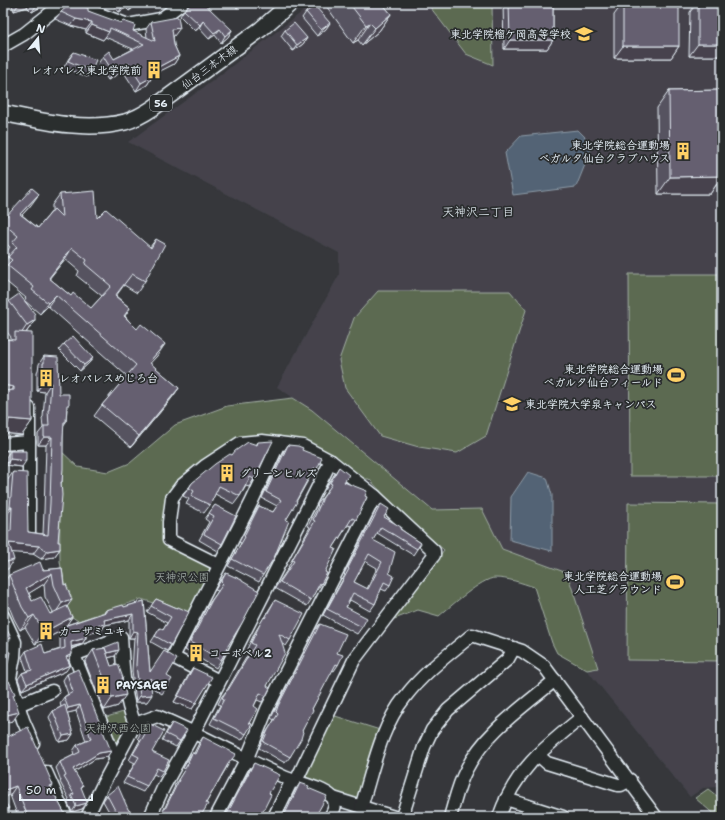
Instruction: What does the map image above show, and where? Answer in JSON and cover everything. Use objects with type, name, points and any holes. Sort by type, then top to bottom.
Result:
[{"type":"main road","name":"仙台三本木線","points":[[3,113],[70,125],[96,126],[125,122],[153,108],[261,29],[288,4]]},
{"type":"street","points":[[3,46],[24,34],[63,3]]},
{"type":"street","points":[[71,3],[128,25],[160,19],[182,3]]},
{"type":"street","points":[[29,395],[29,533]]},
{"type":"street","points":[[219,565],[169,540],[169,522],[172,498],[181,486],[199,471],[240,443],[262,441],[303,446],[331,461],[375,496],[434,551],[434,556],[354,660],[274,817]]},
{"type":"street","points":[[3,444],[29,442]]},
{"type":"street","points":[[219,681],[173,657],[252,501],[279,443]]},
{"type":"street","points":[[150,817],[164,786],[194,732],[331,461]]},
{"type":"street","points":[[216,817],[247,758],[267,709],[375,496]]},
{"type":"street","points":[[3,616],[15,642],[10,678],[18,705],[23,720],[66,817]]},
{"type":"street","points":[[362,807],[381,742],[388,724],[405,696],[421,679],[472,635],[522,651],[540,662],[630,780],[656,817]]},
{"type":"street","points":[[116,760],[74,655],[121,637],[125,691],[130,712],[135,724]]},
{"type":"street","points":[[402,817],[424,747],[432,730],[448,710],[508,659],[514,648]]},
{"type":"street","points":[[450,817],[465,772],[478,751],[488,738],[503,724],[555,680]]},
{"type":"street","points":[[18,705],[52,691]]},
{"type":"street","points":[[87,817],[135,724],[157,716],[294,780],[328,794],[332,798],[394,817]]},
{"type":"street","points":[[498,817],[511,788],[520,774],[538,755],[582,717]]},
{"type":"street","points":[[538,755],[547,763],[618,785],[630,780]]},
{"type":"street","points":[[330,817],[335,807],[332,798]]},
{"type":"street","points":[[506,799],[563,817]]},
{"type":"shaded area","name":"東北学院大学泉キャンパス","points":[[310,3],[372,3],[377,10],[395,3],[427,3],[466,54],[493,65],[492,3],[722,3],[722,782],[718,787],[703,788],[690,797],[587,670],[598,668],[567,573],[502,549],[482,509],[432,510],[312,410],[277,387],[339,275],[339,253],[128,142],[211,82],[302,12]]},
{"type":"green space","points":[[427,3],[492,3],[493,65],[466,54]]},
{"type":"green space","name":"東北学院総合運動場 ベガルタ仙台フィールド","points":[[629,274],[722,274],[722,476],[630,476]]},
{"type":"green space","points":[[378,291],[510,291],[526,310],[486,436],[457,453],[419,447],[380,436],[345,388],[339,360],[354,318]]},
{"type":"green space","name":"天神沢公園","points":[[293,398],[312,410],[432,510],[482,509],[502,549],[567,573],[598,668],[587,670],[557,653],[552,643],[534,587],[520,582],[500,578],[489,579],[474,588],[439,616],[418,610],[389,621],[444,550],[403,515],[369,479],[365,479],[303,446],[240,443],[172,498],[169,540],[219,565],[192,618],[174,609],[141,599],[78,621],[68,614],[60,561],[59,449],[78,467],[108,472],[130,463],[175,425],[227,406]]},
{"type":"green space","name":"東北学院総合運動場 人工芝グラウンド","points":[[628,503],[722,504],[722,661],[627,660]]},
{"type":"green space","name":"天神沢西公園","points":[[130,710],[135,724],[116,760],[100,719]]},
{"type":"green space","points":[[332,715],[380,730],[360,797],[354,800],[339,796],[308,779],[304,773]]},
{"type":"green space","points":[[708,789],[717,796],[722,791],[722,817],[717,817],[695,798]]},
{"type":"water","points":[[578,130],[593,145],[576,187],[513,195],[505,153],[521,136]]},
{"type":"water","points":[[528,472],[547,478],[552,495],[552,551],[510,540],[511,497]]},
{"type":"building","points":[[33,3],[41,3],[36,6]]},
{"type":"building","points":[[71,3],[88,8],[88,11],[121,23],[123,21],[135,25],[133,31],[155,41],[151,22],[178,17],[180,28],[172,29],[174,45],[179,56],[149,72],[152,77],[141,83],[128,63],[113,72],[103,56],[109,51],[114,59],[144,44],[110,28],[109,32],[92,25],[92,22],[76,19],[61,12]]},
{"type":"building","points":[[121,3],[128,3],[123,6]]},
{"type":"building","points":[[192,3],[203,3],[232,30],[225,36],[220,29],[214,33],[203,21],[200,25],[184,10]]},
{"type":"building","points":[[349,3],[382,3],[391,14],[375,28],[370,23],[366,25]]},
{"type":"building","points":[[509,3],[553,3],[553,40],[510,40]]},
{"type":"building","points":[[623,3],[679,3],[679,46],[623,46]]},
{"type":"building","points":[[698,3],[722,3],[722,44],[698,44]]},
{"type":"building","points":[[315,6],[330,23],[321,30],[306,12]]},
{"type":"building","points":[[294,23],[307,38],[297,45],[285,30]]},
{"type":"building","points":[[74,52],[96,60],[91,71],[68,61]]},
{"type":"building","name":"東北学院総合運動場 べガルタ仙台クラブハウス","points":[[722,90],[722,176],[670,177],[669,91]]},
{"type":"building","points":[[32,188],[39,194],[20,214],[38,228],[54,209],[62,217],[60,194],[95,191],[97,218],[106,209],[151,248],[156,239],[165,244],[145,281],[132,274],[115,296],[130,308],[124,316],[137,329],[141,324],[165,344],[149,362],[179,388],[139,436],[102,405],[136,365],[56,295],[48,303],[32,290],[34,287],[7,265],[12,260],[8,257],[17,247],[12,243],[18,236],[3,223],[3,220]],"holes":[[[72,248],[87,260],[85,264],[111,286],[91,308],[73,293],[71,296],[49,278]]]},
{"type":"building","points":[[19,294],[35,314],[35,320],[27,325],[9,301]]},
{"type":"building","points":[[15,332],[32,333],[32,421],[9,419],[8,424],[3,424],[3,391],[14,390],[14,387],[3,385],[3,339],[15,340]]},
{"type":"building","points":[[73,336],[93,358],[84,365],[64,344]]},
{"type":"building","points":[[44,356],[58,357],[59,394],[69,394],[69,405],[67,405],[63,437],[63,469],[61,482],[62,495],[58,542],[60,542],[60,549],[47,551],[39,546],[9,543],[14,560],[3,563],[3,531],[11,531],[12,507],[10,507],[13,472],[27,473],[28,532],[48,535],[52,437],[44,437],[44,426],[49,426],[48,410],[51,383],[43,383]]},
{"type":"building","points":[[273,441],[254,479],[250,477],[240,496],[219,486],[210,505],[191,496],[194,491],[189,488],[192,483],[215,464],[230,454],[232,455],[235,451],[248,442],[257,445],[258,442]]},
{"type":"building","points":[[288,445],[298,446],[303,448],[302,450],[322,458],[317,469],[314,468],[286,520],[289,521],[274,558],[263,575],[232,559],[245,537],[244,536],[259,506],[273,512],[281,500],[266,492]]},
{"type":"building","points":[[10,451],[26,451],[26,461],[10,459]]},
{"type":"building","points":[[339,467],[349,475],[344,482],[367,491],[365,496],[367,497],[356,520],[352,518],[333,548],[336,549],[325,572],[327,573],[311,600],[280,582],[294,561],[292,560],[315,521],[313,520],[322,499],[332,484],[330,483]]},
{"type":"building","points":[[381,504],[389,509],[384,517],[401,527],[400,529],[421,543],[417,549],[381,527],[373,540],[395,552],[389,573],[394,576],[390,585],[384,582],[375,604],[353,593],[346,607],[367,618],[362,627],[327,609],[349,569],[348,568]],"holes":[[[369,554],[382,562],[368,589],[354,582]]]},
{"type":"building","points":[[215,505],[236,516],[222,544],[204,534],[214,516],[209,513]]},
{"type":"building","points":[[40,562],[43,570],[62,568],[64,585],[66,584],[72,600],[62,603],[54,585],[52,573],[26,588],[32,601],[41,597],[50,614],[67,606],[72,617],[44,632],[34,615],[29,618],[22,607],[9,575]]},
{"type":"building","points":[[226,573],[242,580],[259,591],[221,660],[190,642],[212,600],[223,584],[221,582]]},
{"type":"building","points":[[156,599],[189,612],[171,645],[155,636],[160,628],[163,630],[171,617],[151,606]]},
{"type":"building","points":[[275,600],[304,614],[290,640],[279,634],[285,653],[267,686],[270,688],[266,696],[260,693],[254,706],[258,709],[249,723],[252,724],[246,734],[214,718],[224,699],[222,698],[255,645],[251,643],[264,617],[265,618]]},
{"type":"building","points":[[144,601],[150,672],[164,651],[177,659],[167,676],[172,679],[166,688],[150,678],[152,695],[140,696],[136,665],[138,632],[133,631],[133,614],[104,620],[105,624],[86,628],[86,638],[71,642],[72,654],[66,657],[70,665],[27,684],[22,673],[32,670],[26,651],[42,644],[45,654],[65,648],[64,626],[106,612],[106,610],[123,605],[124,607]]},
{"type":"building","points":[[320,624],[346,634],[337,653],[343,655],[338,665],[336,664],[312,709],[313,710],[302,731],[301,739],[290,757],[263,742],[268,730],[278,714],[276,712],[278,706]]},
{"type":"building","points":[[3,625],[5,625],[11,638],[3,639]]},
{"type":"building","points":[[118,642],[119,650],[107,653],[105,648],[103,648]]},
{"type":"building","points":[[105,648],[111,666],[118,664],[123,678],[126,695],[112,698],[93,650]]},
{"type":"building","points":[[3,651],[10,652],[8,663],[3,662]]},
{"type":"building","points":[[193,668],[212,677],[196,703],[178,696]]},
{"type":"building","points":[[78,669],[111,751],[99,753],[73,769],[83,786],[81,787],[87,802],[76,806],[71,795],[74,794],[64,777],[66,776],[60,762],[80,752],[77,745],[91,739],[80,705],[68,708],[64,697],[73,692],[67,674]]},
{"type":"building","points":[[9,681],[15,694],[13,695],[19,712],[3,716],[3,684]]},
{"type":"building","points":[[65,705],[73,734],[63,736],[53,711]]},
{"type":"building","points":[[146,723],[164,731],[152,752],[169,760],[163,771],[157,768],[147,786],[127,777],[139,757],[133,754],[145,734],[142,732]]},
{"type":"building","points":[[172,723],[187,730],[180,741],[166,734]]},
{"type":"building","points":[[28,727],[53,785],[50,786],[65,814],[67,813],[70,817],[28,817],[16,786],[3,791],[3,739]]},
{"type":"building","points":[[203,737],[236,754],[228,764],[206,803],[208,804],[199,817],[159,817],[165,809],[178,780],[189,762],[192,753],[195,754]]},
{"type":"building","points":[[254,763],[280,775],[269,793],[271,795],[260,817],[224,817],[227,814]]},
{"type":"building","points":[[300,783],[309,786],[308,788],[327,796],[315,817],[298,817],[294,815],[293,817],[282,817],[285,814]]},
{"type":"building","points":[[118,786],[128,809],[134,817],[118,817],[116,814],[107,795]]},
{"type":"building","points":[[3,800],[9,808],[3,811]]},
{"type":"place","name":"東北学院榴ケ岡高等学校","points":[[584,34]]},
{"type":"place","name":"レオパレス東北学院前","points":[[154,70]]},
{"type":"place","name":"東北学院総合運動場 べガルタ仙台クラブハウス","points":[[683,151]]},
{"type":"place","name":"東北学院総合運動場 ベガルタ仙台フィールド","points":[[676,375]]},
{"type":"place","name":"レオパレスめじろ台","points":[[46,378]]},
{"type":"place","name":"東北学院大学泉キャンパス","points":[[512,404]]},
{"type":"place","name":"グリーンヒルズ","points":[[227,473]]},
{"type":"place","name":"東北学院総合運動場 人工芝グラウンド","points":[[675,582]]},
{"type":"place","name":"カーザミユキ","points":[[46,631]]},
{"type":"place","name":"コーポベル2","points":[[196,653]]},
{"type":"place","name":"PAYSAGE","points":[[103,685]]},
{"type":"district","name":"天神沢二丁目","points":[[478,212]]}]
